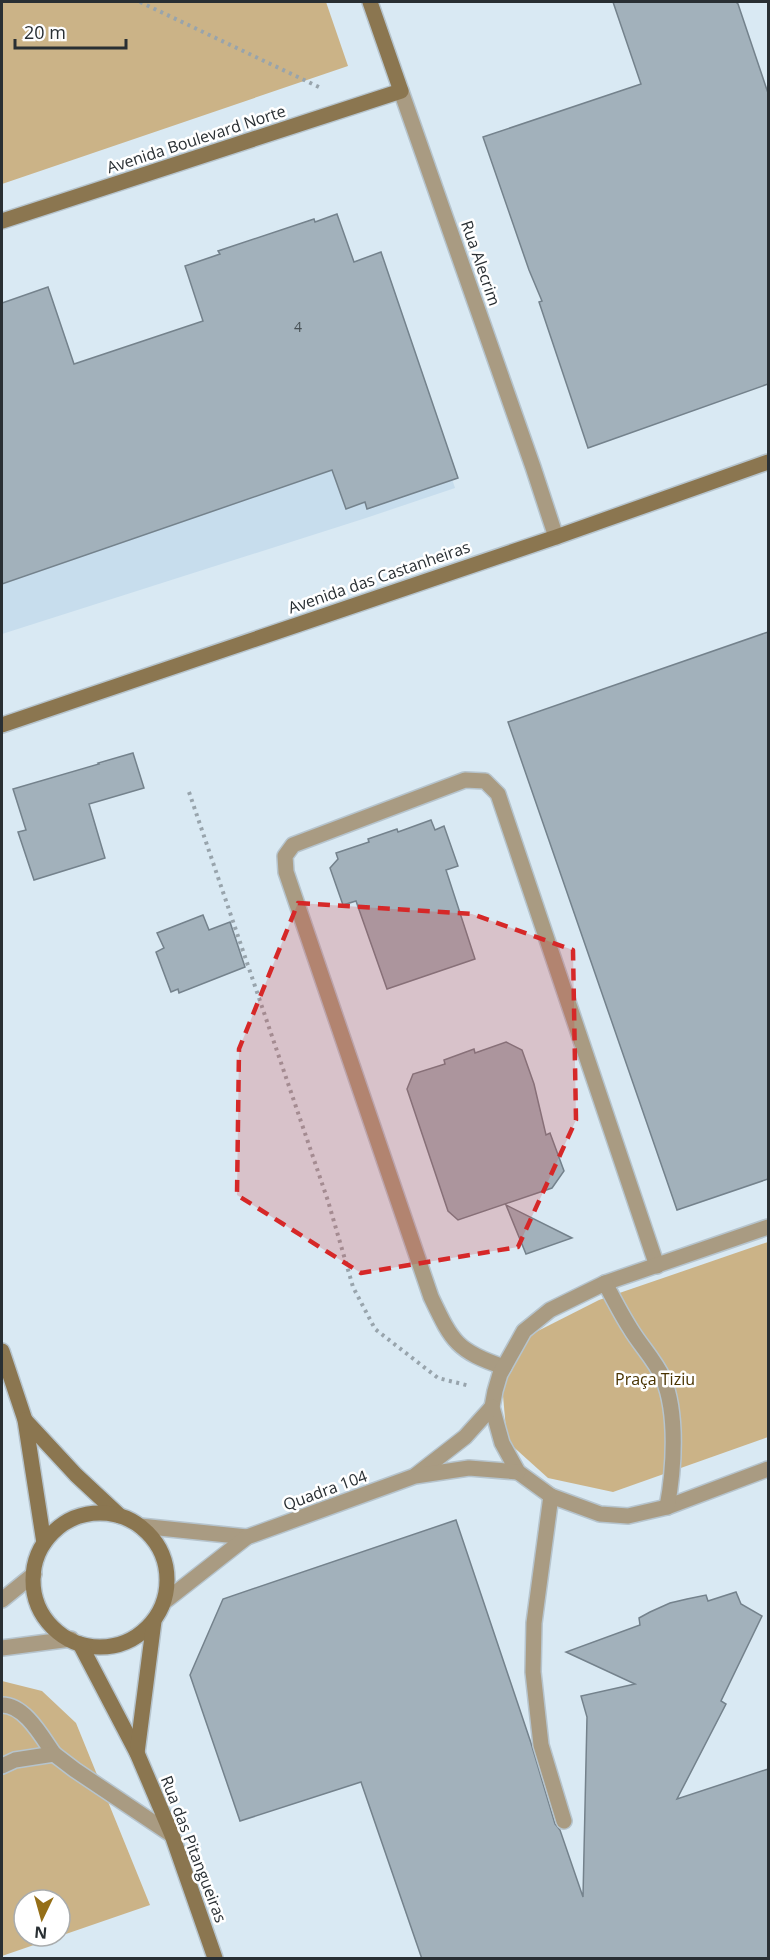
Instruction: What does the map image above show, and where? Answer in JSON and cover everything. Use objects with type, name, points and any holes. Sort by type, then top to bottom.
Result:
[{"type":"street","name":"Rua Alecrim","points":[[370,2],[534,466],[556,537]]},
{"type":"street","name":"Avenida Boulevard Norte","points":[[2,221],[401,91]]},
{"type":"street","name":"Avenida das Castanheiras","points":[[2,725],[556,537],[768,462]]},
{"type":"street","points":[[504,1367],[481,1359],[459,1346],[446,1328],[431,1297],[286,872],[285,856],[293,845],[465,780],[485,781],[498,794],[657,1266]]},
{"type":"street","points":[[768,1227],[605,1283],[550,1310],[524,1331],[504,1367],[492,1407],[502,1443],[518,1472],[551,1496],[600,1514],[628,1516],[667,1507],[768,1469]]},
{"type":"street","points":[[605,1283],[630,1328],[664,1380],[669,1401],[673,1442],[672,1476],[667,1507]]},
{"type":"street","points":[[2,1351],[25,1420],[44,1543]]},
{"type":"street","name":"Quadra 104","points":[[415,1476],[465,1437],[492,1407]]},
{"type":"street","points":[[2,1648],[75,1642],[99,1647],[118,1645],[138,1636],[154,1621],[164,1602],[168,1582],[165,1560],[155,1541],[140,1526],[120,1516],[76,1475],[25,1420]]},
{"type":"street","name":"Quadra 104","points":[[164,1602],[247,1537],[415,1476],[469,1468],[518,1472]]},
{"type":"street","points":[[551,1496],[534,1623],[533,1672],[541,1745],[564,1821]]},
{"type":"street","points":[[75,1642],[62,1635],[47,1621],[38,1604],[33,1583],[35,1562],[44,1543],[58,1527],[77,1517],[99,1513],[120,1516]]},
{"type":"street","name":"Quadra 104","points":[[140,1526],[247,1537]]},
{"type":"street","points":[[2,1600],[34,1574]]},
{"type":"street","points":[[137,1753],[154,1621]]},
{"type":"street","name":"Rua das Pitangueiras","points":[[75,1642],[137,1753],[172,1835],[215,1959]]},
{"type":"street","points":[[2,1705],[15,1708],[24,1715],[54,1754],[172,1835]]},
{"type":"street","points":[[2,1766],[24,1758],[54,1754]]},
{"type":"path","points":[[140,2],[358,105]]},
{"type":"path","points":[[189,792],[328,1201],[353,1287],[375,1329],[428,1372],[438,1378],[495,1391]]},
{"type":"highlighted area","points":[[298,903],[472,914],[573,950],[576,1120],[518,1247],[361,1273],[237,1195],[239,1049]]},
{"type":"shaded area","points":[[411,353],[455,488],[2,634],[2,490]]},
{"type":"green space","points":[[2,2],[326,2],[348,66],[2,184]]},
{"type":"green space","name":"Praça Tiziu","points":[[768,1242],[768,1437],[613,1492],[548,1478],[507,1441],[502,1384],[524,1338],[599,1300]]},
{"type":"green space","points":[[2,1681],[42,1691],[76,1723],[150,1905],[72,1932],[72,1888],[12,1888],[12,1948],[25,1948],[2,1956]]},
{"type":"building","points":[[613,2],[736,2],[738,4],[768,93],[768,384],[588,448],[539,302],[542,301],[483,137],[641,84]]},
{"type":"building","points":[[337,214],[354,262],[381,252],[458,478],[367,509],[365,502],[346,509],[332,470],[2,584],[2,303],[48,287],[74,364],[203,321],[185,266],[220,254],[218,251],[314,219],[315,222]]},
{"type":"building","points":[[768,632],[768,1179],[677,1210],[508,722]]},
{"type":"building","points":[[133,753],[144,788],[89,804],[105,858],[34,880],[18,832],[26,830],[13,789]]},
{"type":"building","points":[[431,820],[435,830],[444,826],[458,866],[446,870],[475,959],[387,989],[356,901],[343,905],[330,868],[338,859],[336,853],[369,842],[368,839],[397,829],[398,832]]},
{"type":"building","points":[[203,915],[209,930],[230,922],[245,967],[179,993],[178,989],[171,992],[156,952],[164,948],[157,933]]},
{"type":"building","points":[[506,1042],[522,1050],[534,1084],[546,1135],[550,1133],[564,1171],[552,1188],[458,1220],[448,1211],[407,1089],[413,1074],[445,1064],[444,1060],[474,1049],[475,1053]]},
{"type":"building","points":[[506,1205],[572,1238],[526,1254]]},
{"type":"building","points":[[456,1520],[531,1743],[555,1824],[560,1830],[583,1897],[587,1717],[581,1696],[635,1684],[566,1652],[640,1625],[639,1618],[670,1603],[706,1595],[708,1601],[736,1592],[741,1604],[762,1616],[721,1701],[726,1704],[677,1799],[768,1769],[768,1959],[422,1959],[361,1782],[240,1821],[190,1675],[223,1599]]}]
